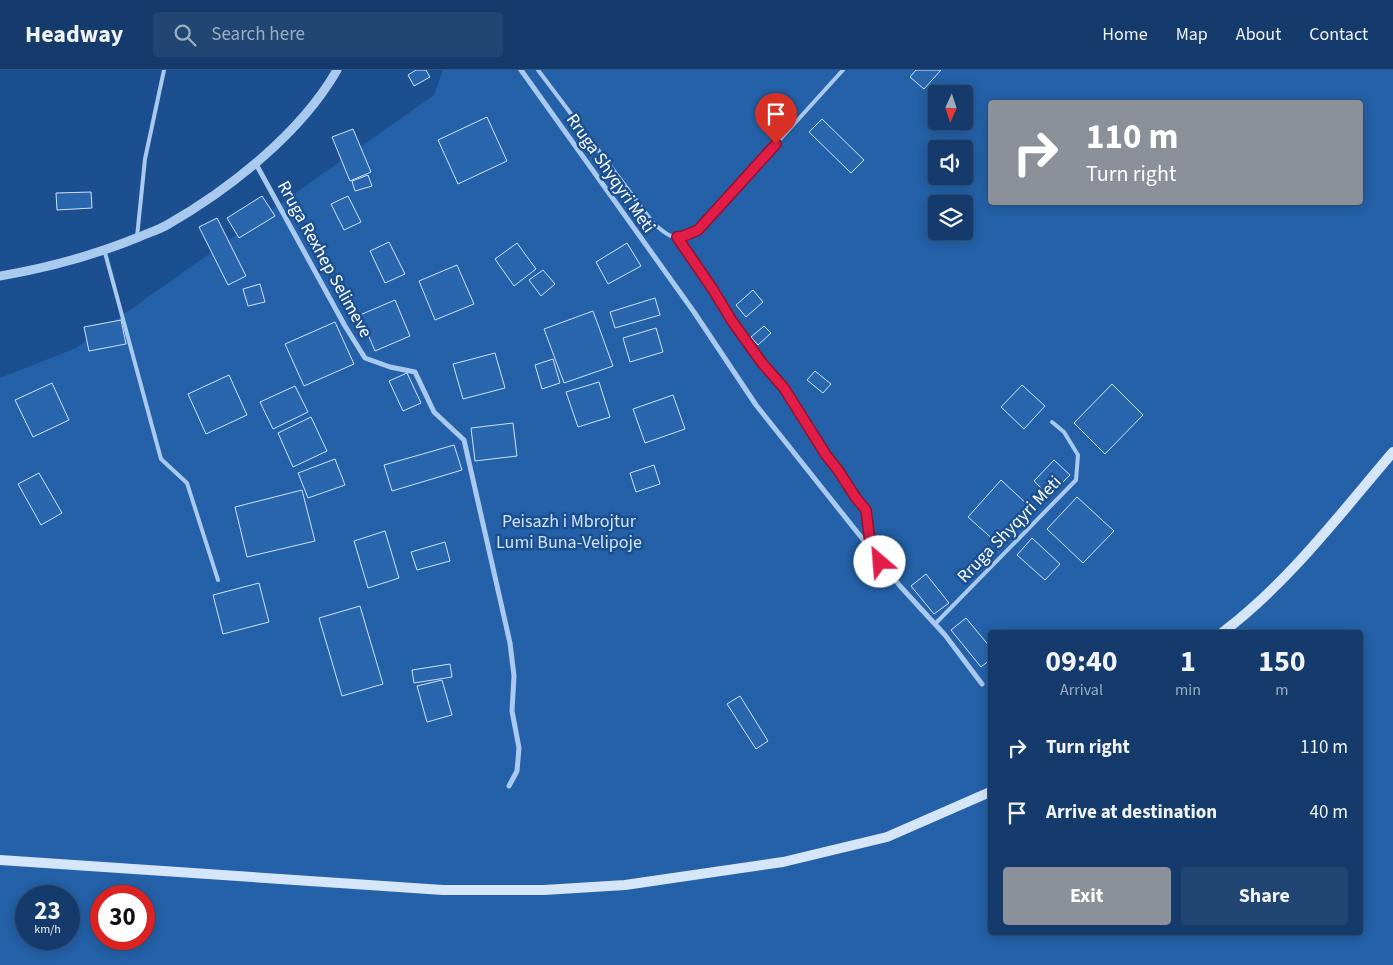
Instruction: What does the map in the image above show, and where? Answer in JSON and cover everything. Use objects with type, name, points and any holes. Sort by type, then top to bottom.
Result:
[{"type":"main road","points":[[1226,630],[1238,621],[1294,568],[1393,452]]},
{"type":"main road","points":[[0,860],[443,890],[544,890],[625,885],[783,862],[887,836],[988,793]]},
{"type":"street","points":[[0,276],[26,271],[104,249],[137,238],[166,225],[213,195],[256,164],[304,117],[337,70]]},
{"type":"street","name":"Rruga Shyqyri Meti","points":[[521,70],[694,312],[756,405],[900,586],[945,635],[982,684]]},
{"type":"street","name":"Rruga Rexhep Selimeve","points":[[256,164],[345,326],[365,358],[390,368],[415,372],[434,412],[464,440],[510,643],[514,676],[512,711],[519,748],[517,771],[509,786]]},
{"type":"lane","points":[[137,238],[145,159],[164,70]]},
{"type":"lane","points":[[538,70],[654,224],[670,237],[684,236],[698,230],[842,70]]},
{"type":"lane","points":[[677,237],[732,321],[762,363],[784,388],[826,455],[866,510],[871,550]]},
{"type":"lane","points":[[104,249],[161,459],[187,483],[218,580]]},
{"type":"lane","name":"Rruga Shyqyri Meti","points":[[935,624],[1076,480],[1078,455],[1064,432],[1052,422]]},
{"type":"green space","name":"Peisazh i Mbrojtur Lumi Buna-Velipoje","points":[[443,70],[1393,70],[1393,965],[0,965],[0,378],[76,348],[434,95]]},
{"type":"building","points":[[416,70],[426,70],[430,77],[414,86],[408,75]]},
{"type":"building","points":[[916,70],[941,70],[924,89],[910,77]]},
{"type":"building","points":[[487,117],[507,161],[458,184],[438,140]]},
{"type":"building","points":[[822,119],[864,160],[851,173],[809,132]]},
{"type":"building","points":[[353,129],[371,172],[350,181],[332,137]]},
{"type":"building","points":[[368,175],[372,186],[355,191],[352,181]]},
{"type":"building","points":[[91,192],[92,208],[57,210],[56,193]]},
{"type":"building","points":[[262,196],[275,216],[239,238],[227,218]]},
{"type":"building","points":[[348,196],[361,222],[344,230],[331,204]]},
{"type":"building","points":[[217,218],[246,276],[228,285],[199,227]]},
{"type":"building","points":[[389,242],[405,274],[385,283],[370,251]]},
{"type":"building","points":[[517,243],[536,269],[514,286],[495,259]]},
{"type":"building","points":[[627,243],[641,266],[608,284],[596,262]]},
{"type":"building","points":[[457,265],[474,304],[435,320],[419,281]]},
{"type":"building","points":[[543,270],[555,284],[541,296],[529,280]]},
{"type":"building","points":[[260,284],[265,302],[248,306],[243,289]]},
{"type":"building","points":[[753,290],[763,302],[746,317],[736,305]]},
{"type":"building","points":[[655,298],[660,315],[615,328],[610,312]]},
{"type":"building","points":[[395,300],[410,336],[375,351],[360,315]]},
{"type":"building","points":[[593,311],[613,366],[564,383],[544,329]]},
{"type":"building","points":[[121,320],[126,344],[89,351],[84,327]]},
{"type":"building","points":[[335,322],[354,364],[304,386],[285,344]]},
{"type":"building","points":[[764,326],[771,333],[758,345],[751,337]]},
{"type":"building","points":[[656,328],[663,352],[630,362],[623,338]]},
{"type":"building","points":[[495,353],[505,388],[463,399],[453,364]]},
{"type":"building","points":[[553,359],[560,383],[542,389],[535,365]]},
{"type":"building","points":[[815,371],[831,384],[823,393],[807,380]]},
{"type":"building","points":[[407,373],[421,403],[403,411],[389,381]]},
{"type":"building","points":[[229,375],[247,415],[206,434],[188,394]]},
{"type":"building","points":[[599,382],[610,417],[578,427],[566,392]]},
{"type":"building","points":[[52,383],[69,420],[33,437],[15,400]]},
{"type":"building","points":[[1112,384],[1143,415],[1105,454],[1074,423]]},
{"type":"building","points":[[1022,385],[1045,406],[1024,429],[1001,407]]},
{"type":"building","points":[[295,386],[308,412],[273,429],[260,402]]},
{"type":"building","points":[[673,395],[685,429],[645,443],[633,409]]},
{"type":"building","points":[[311,417],[327,451],[293,467],[278,433]]},
{"type":"building","points":[[513,423],[517,456],[475,461],[471,428]]},
{"type":"building","points":[[454,445],[462,470],[392,491],[384,465]]},
{"type":"building","points":[[335,459],[345,485],[308,498],[298,473]]},
{"type":"building","points":[[1054,460],[1070,475],[1049,496],[1034,481]]},
{"type":"building","points":[[654,465],[660,484],[636,492],[630,473]]},
{"type":"building","points":[[39,473],[62,513],[41,525],[18,484]]},
{"type":"building","points":[[1001,480],[1029,506],[997,543],[968,517]]},
{"type":"building","points":[[302,490],[315,541],[247,557],[235,507]]},
{"type":"building","points":[[1077,497],[1114,531],[1083,563],[1047,529]]},
{"type":"building","points":[[385,531],[399,578],[368,588],[354,541]]},
{"type":"building","points":[[1032,538],[1060,564],[1045,580],[1017,555]]},
{"type":"building","points":[[445,542],[450,561],[417,570],[411,552]]},
{"type":"building","points":[[926,574],[949,603],[934,614],[911,586]]},
{"type":"building","points":[[259,583],[269,622],[223,634],[213,595]]},
{"type":"building","points":[[360,606],[383,684],[342,696],[319,618]]},
{"type":"building","points":[[966,618],[988,645],[988,662],[981,667],[951,630]]},
{"type":"building","points":[[450,664],[452,677],[414,683],[412,670]]},
{"type":"building","points":[[442,680],[452,715],[427,722],[417,686]]},
{"type":"building","points":[[740,696],[768,741],[756,749],[727,704]]},
{"type":"route","points":[[776,144],[698,230],[677,237],[732,321],[762,363],[784,388],[826,455],[866,510],[871,550],[880,562]]}]
